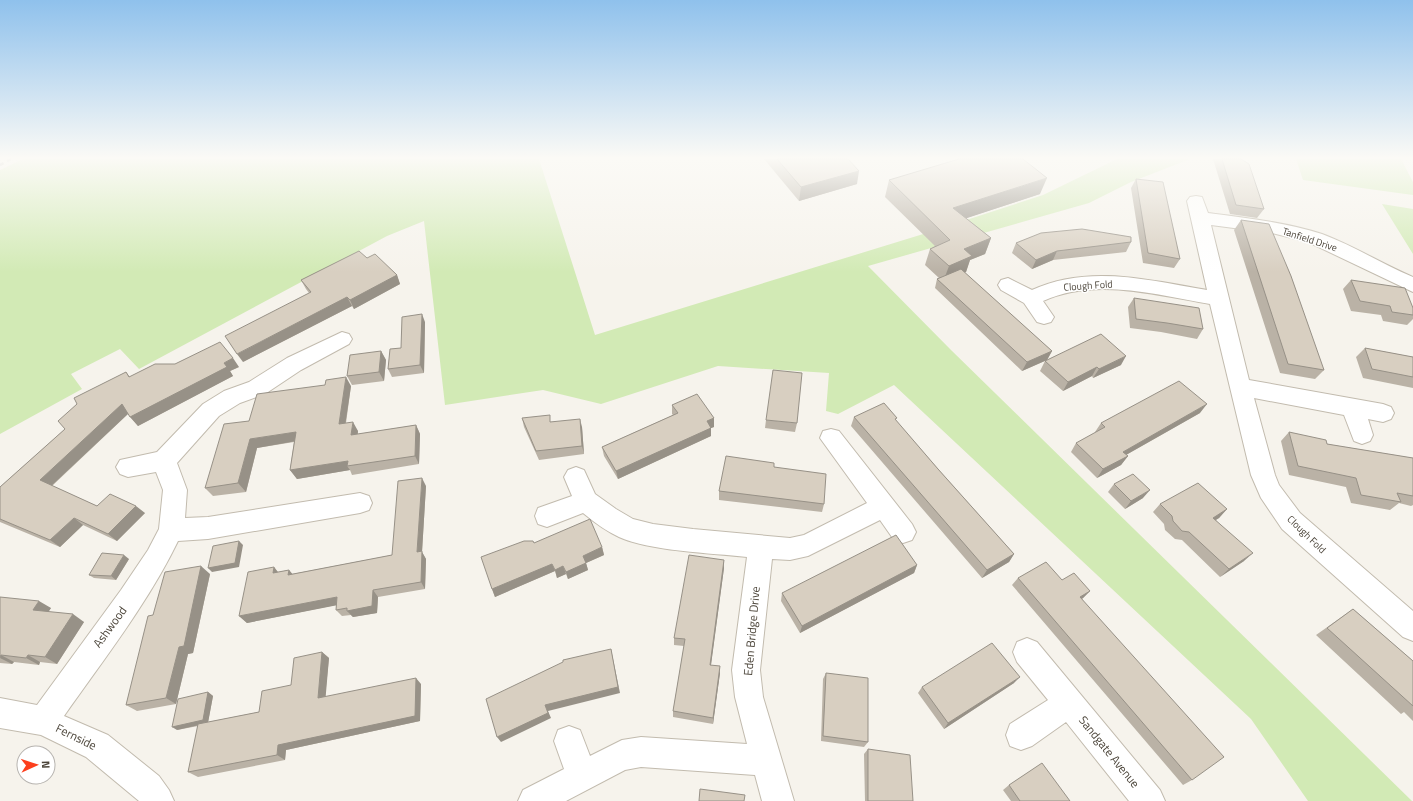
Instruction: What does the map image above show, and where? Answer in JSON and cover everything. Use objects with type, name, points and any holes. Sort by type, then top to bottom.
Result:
[{"type":"street","name":"Tanfield Drive","points":[[1197,209],[1313,238],[1347,252],[1413,285]]},
{"type":"street","name":"Clough Fold","points":[[1197,209],[1240,387],[1263,475],[1270,491],[1291,521],[1413,628]]},
{"type":"street","name":"Clough Fold","points":[[1031,298],[1054,288],[1074,284],[1098,282],[1120,283],[1218,298]]},
{"type":"street","points":[[1008,285],[1031,298],[1044,317]]},
{"type":"street","points":[[128,467],[164,461],[212,410],[232,397],[316,361],[342,339]]},
{"type":"street","points":[[1240,387],[1383,413]]},
{"type":"street","points":[[1353,407],[1362,435]]},
{"type":"street","points":[[831,438],[882,507],[903,532]]},
{"type":"street","name":"Ashwood","points":[[43,721],[130,599],[157,558],[172,530],[175,490],[164,461]]},
{"type":"street","points":[[576,477],[586,501],[607,517],[628,529],[686,540],[790,549],[808,545],[882,507]]},
{"type":"street","points":[[547,516],[586,501]]},
{"type":"street","points":[[172,530],[208,528],[360,503]]},
{"type":"street","name":"Eden Bridge Drive","points":[[761,547],[746,670],[749,697],[778,801]]},
{"type":"street","name":"Sandgate Avenue","points":[[1027,652],[1149,801]]},
{"type":"street","points":[[1021,735],[1069,703]]},
{"type":"street","name":"Fernside","points":[[0,713],[43,721],[97,746],[148,787],[158,801]]},
{"type":"street","points":[[569,741],[582,776]]},
{"type":"street","points":[[534,801],[622,756],[641,752],[768,761]]},
{"type":"green space","points":[[0,196],[551,196],[595,335],[920,235],[1039,196],[1102,196],[1089,203],[868,266],[951,350],[1412,801],[1308,801],[1251,719],[894,385],[838,414],[826,411],[829,373],[718,366],[601,404],[543,390],[445,405],[424,221],[387,236],[139,369],[120,349],[71,374],[82,389],[0,434]]},
{"type":"green space","points":[[1382,204],[1413,209],[1413,254]]},
{"type":"building","points":[[906,196],[989,196],[953,208],[991,238],[964,249],[972,256],[949,266],[930,249],[950,240]]},
{"type":"building","points":[[1139,196],[1166,196],[1180,259],[1148,253]]},
{"type":"building","points":[[1233,196],[1260,196],[1264,209],[1236,205]]},
{"type":"building","points":[[1241,220],[1269,224],[1291,276],[1324,370],[1288,364]]},
{"type":"building","points":[[1082,229],[1131,237],[1131,242],[1057,251],[1036,260],[1016,243],[1041,233]]},
{"type":"building","points":[[359,251],[367,258],[375,254],[397,275],[350,300],[347,297],[237,354],[225,336],[311,292],[301,280]]},
{"type":"building","points":[[961,269],[1052,351],[1027,362],[937,279]]},
{"type":"building","points":[[1351,280],[1405,288],[1413,308],[1413,315],[1392,312],[1390,306],[1360,301]]},
{"type":"building","points":[[1134,298],[1199,308],[1203,329],[1136,319]]},
{"type":"building","points":[[422,314],[420,365],[388,369],[390,349],[401,348],[402,317]]},
{"type":"building","points":[[1101,334],[1126,356],[1099,369],[1097,367],[1068,382],[1045,361]]},
{"type":"building","points":[[220,342],[233,358],[224,363],[227,367],[130,417],[122,404],[40,480],[97,506],[110,494],[136,506],[108,534],[74,518],[50,540],[0,519],[0,487],[65,429],[58,421],[77,404],[74,398],[126,372],[129,377],[155,364],[175,364]]},
{"type":"building","points":[[1365,348],[1413,357],[1413,377],[1372,369]]},
{"type":"building","points":[[381,351],[379,372],[347,376],[350,355]]},
{"type":"building","points":[[773,370],[802,373],[797,423],[766,420]]},
{"type":"building","points":[[346,377],[339,424],[353,422],[351,435],[416,425],[415,456],[347,466],[348,461],[290,470],[296,432],[250,439],[238,483],[205,488],[224,424],[249,421],[257,394],[325,385],[326,380]]},
{"type":"building","points":[[1179,381],[1207,404],[1123,452],[1128,456],[1103,469],[1076,443],[1105,427],[1101,423]]},
{"type":"building","points":[[697,394],[714,418],[707,421],[711,428],[616,471],[602,447],[678,413],[672,405]]},
{"type":"building","points":[[884,403],[897,418],[895,419],[938,469],[1014,554],[987,570],[854,417]]},
{"type":"building","points":[[550,415],[550,422],[580,419],[582,446],[536,451],[522,418]]},
{"type":"building","points":[[1289,432],[1326,440],[1327,444],[1413,458],[1413,496],[1397,493],[1401,502],[1361,495],[1356,478],[1298,466]]},
{"type":"building","points":[[726,456],[774,463],[774,467],[826,474],[824,504],[719,491]]},
{"type":"building","points":[[1133,474],[1150,490],[1131,501],[1114,484]]},
{"type":"building","points":[[422,478],[417,552],[422,551],[421,582],[373,590],[372,606],[347,611],[347,608],[336,610],[337,597],[239,616],[248,572],[274,567],[273,573],[289,570],[288,575],[392,555],[398,481]]},
{"type":"building","points":[[1198,483],[1227,509],[1213,518],[1253,553],[1229,569],[1189,532],[1182,531],[1173,521],[1172,516],[1160,504]]},
{"type":"building","points":[[590,519],[602,547],[583,556],[586,563],[566,572],[563,566],[555,570],[552,564],[492,589],[481,557],[524,541],[533,541],[534,543]]},
{"type":"building","points":[[896,535],[917,565],[802,626],[782,593]]},
{"type":"building","points":[[239,541],[235,563],[208,568],[213,546]]},
{"type":"building","points":[[102,553],[124,555],[111,576],[89,575]]},
{"type":"building","points":[[689,555],[724,560],[710,665],[720,666],[713,718],[673,711],[685,639],[674,638]]},
{"type":"building","points":[[1046,562],[1062,580],[1074,573],[1090,591],[1080,597],[1224,757],[1192,780],[1018,578]]},
{"type":"building","points":[[201,566],[184,646],[179,647],[166,698],[126,705],[148,616],[153,615],[165,572]]},
{"type":"building","points":[[0,597],[39,601],[33,610],[73,614],[45,657],[28,655],[26,658],[1,655],[0,657]]},
{"type":"building","points":[[1353,609],[1413,661],[1413,706],[1327,628]]},
{"type":"building","points":[[992,643],[1020,677],[948,723],[922,687]]},
{"type":"building","points":[[611,649],[618,687],[545,705],[548,713],[497,737],[486,699],[563,662],[563,660]]},
{"type":"building","points":[[322,652],[318,698],[416,678],[415,716],[278,745],[277,755],[188,772],[198,724],[259,712],[262,691],[291,685],[294,658]]},
{"type":"building","points":[[826,673],[868,678],[868,742],[823,736]]},
{"type":"building","points":[[208,692],[203,720],[172,727],[178,699]]},
{"type":"building","points":[[868,749],[910,755],[913,801],[868,801]]},
{"type":"building","points":[[1042,763],[1070,801],[1020,801],[1009,785]]},
{"type":"building","points":[[700,789],[745,795],[744,801],[699,801]]}]
